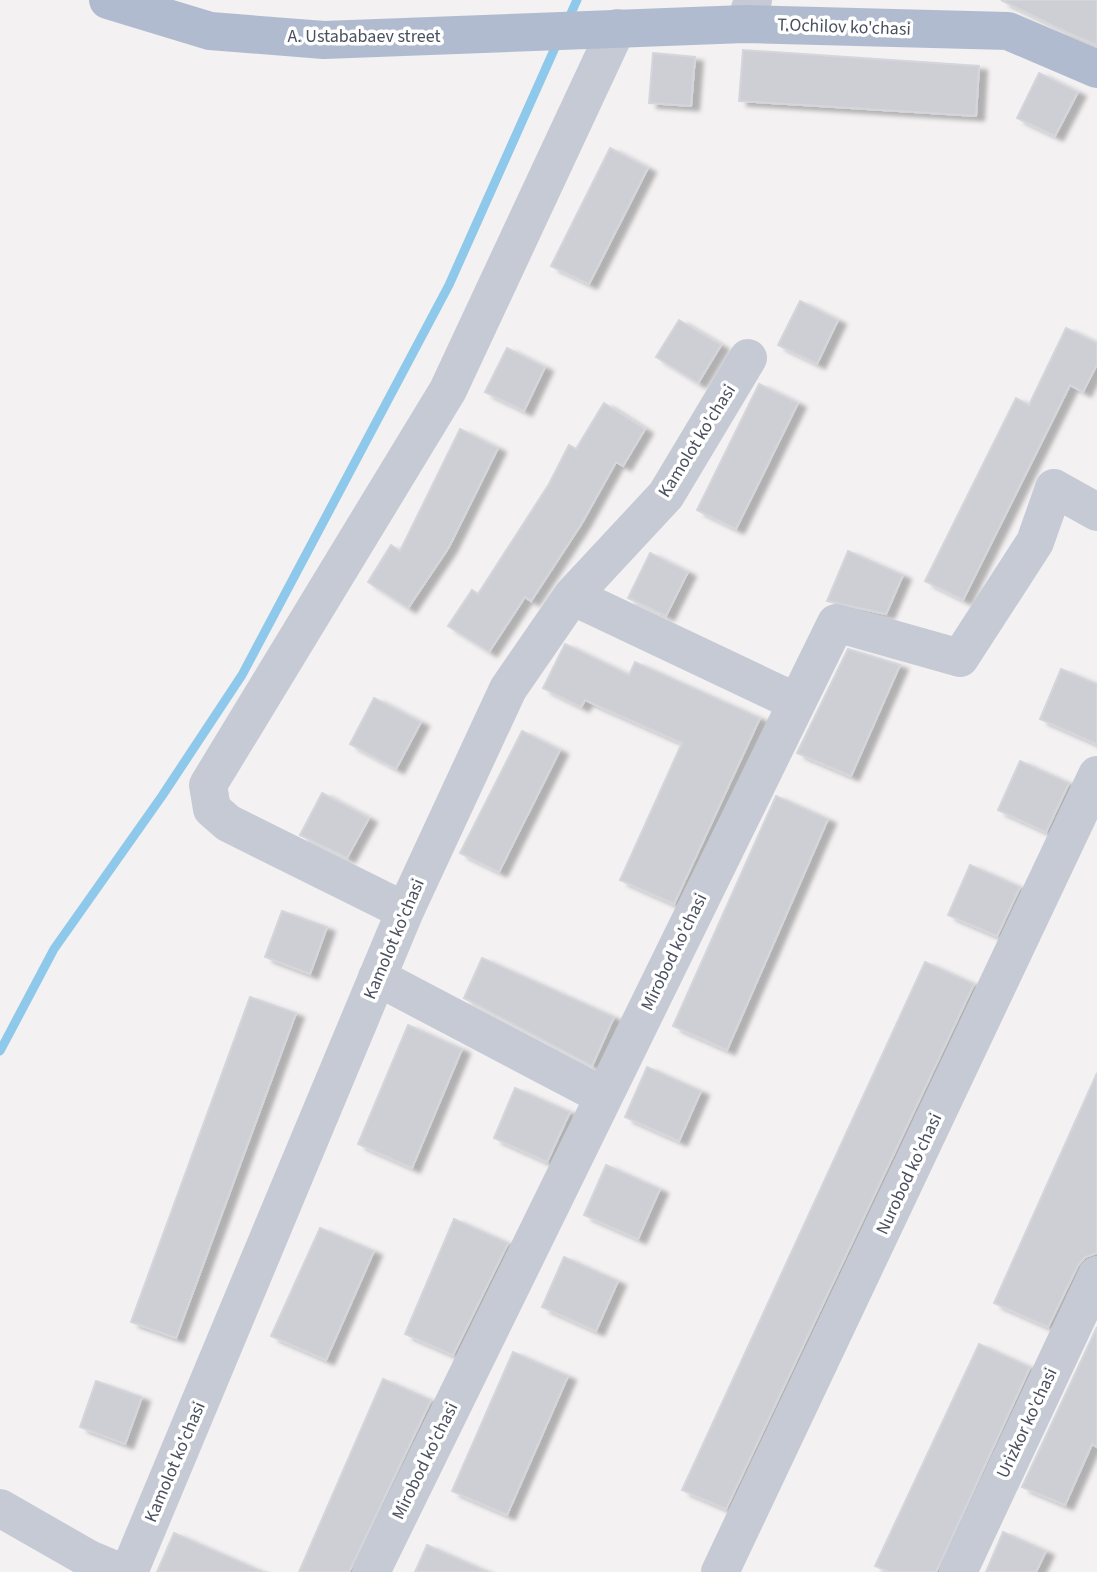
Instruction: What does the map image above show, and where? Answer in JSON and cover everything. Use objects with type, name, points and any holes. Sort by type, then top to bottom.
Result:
[{"type":"main road","name":"A. Ustababaev street","points":[[107,0],[210,31],[324,40],[600,29]]},
{"type":"main road","name":"T.Ochilov ko'chasi","points":[[600,29],[749,12],[1008,32],[1097,69]]},
{"type":"street","points":[[405,911],[228,823],[212,809],[208,785],[228,747],[448,390],[600,29]]},
{"type":"street","name":"Kamolot ko'chasi","points":[[129,1572],[405,911],[508,689],[572,596],[666,495],[748,358]]},
{"type":"street","name":"Mirobod ko'chasi","points":[[371,1572],[836,623],[960,658],[1035,542],[1054,488],[1097,512]]},
{"type":"street","points":[[572,596],[796,702]]},
{"type":"street","name":"Nurobod ko'chasi","points":[[720,1572],[1097,775]]},
{"type":"street","points":[[377,977],[603,1096]]},
{"type":"street","name":"Urizkor ko'chasi","points":[[958,1572],[1097,1275]]},
{"type":"street","points":[[0,1507],[97,1568]]},
{"type":"building","points":[[1001,0],[1097,0],[1097,45],[1066,32]]},
{"type":"building","points":[[743,50],[979,66],[976,116],[739,101]]},
{"type":"building","points":[[653,53],[695,57],[691,106],[649,103]]},
{"type":"building","points":[[1039,73],[1078,92],[1055,136],[1017,118]]},
{"type":"building","points":[[610,148],[648,168],[589,284],[551,266]]},
{"type":"building","points":[[800,301],[838,320],[817,364],[778,345]]},
{"type":"building","points":[[679,320],[721,345],[698,383],[656,357]]},
{"type":"building","points":[[1066,328],[1097,343],[1097,364],[1083,392],[1070,385],[963,600],[925,581],[1016,398],[1029,405]]},
{"type":"building","points":[[507,348],[545,367],[524,411],[485,392]]},
{"type":"building","points":[[759,384],[798,403],[736,529],[697,510]]},
{"type":"building","points":[[604,403],[645,429],[623,466],[616,462],[582,523],[531,601],[525,597],[489,652],[448,626],[472,590],[478,594],[549,484],[569,445],[576,449]]},
{"type":"building","points":[[460,429],[498,448],[449,547],[408,608],[368,582],[391,545],[400,551]]},
{"type":"building","points":[[848,551],[903,575],[886,614],[827,601]]},
{"type":"building","points":[[650,553],[688,572],[666,616],[628,598]]},
{"type":"building","points":[[565,644],[629,675],[635,662],[760,718],[674,904],[620,880],[682,743],[585,700],[581,707],[543,688]]},
{"type":"building","points":[[848,649],[900,665],[851,776],[797,753]]},
{"type":"building","points":[[1061,669],[1097,684],[1097,744],[1040,719]]},
{"type":"building","points":[[374,698],[421,722],[396,769],[350,744]]},
{"type":"building","points":[[522,731],[560,750],[499,872],[460,853]]},
{"type":"building","points":[[1020,761],[1069,783],[1046,832],[998,810]]},
{"type":"building","points":[[322,793],[369,818],[347,858],[300,835]]},
{"type":"building","points":[[776,796],[828,819],[727,1050],[673,1026]]},
{"type":"building","points":[[970,865],[1020,887],[997,936],[948,915]]},
{"type":"building","points":[[282,911],[327,927],[310,974],[265,957]]},
{"type":"building","points":[[482,958],[614,1017],[592,1066],[464,998]]},
{"type":"building","points":[[925,962],[974,984],[726,1509],[682,1490]]},
{"type":"building","points":[[250,997],[296,1013],[176,1338],[131,1322]]},
{"type":"building","points":[[408,1025],[462,1049],[412,1168],[358,1144]]},
{"type":"building","points":[[647,1067],[701,1091],[679,1141],[625,1117]]},
{"type":"building","points":[[1097,1073],[1097,1253],[1085,1257],[1078,1265],[1048,1327],[994,1303]]},
{"type":"building","points":[[515,1088],[570,1112],[547,1162],[494,1138]]},
{"type":"building","points":[[606,1165],[660,1189],[638,1239],[584,1215]]},
{"type":"building","points":[[454,1219],[508,1243],[453,1355],[405,1334]]},
{"type":"building","points":[[320,1228],[374,1251],[326,1360],[271,1336]]},
{"type":"building","points":[[564,1257],[618,1281],[596,1331],[542,1307]]},
{"type":"building","points":[[1097,1327],[1097,1447],[1092,1444],[1065,1505],[1022,1487]]},
{"type":"building","points":[[979,1344],[1030,1367],[936,1572],[889,1572],[875,1566]]},
{"type":"building","points":[[513,1352],[568,1376],[507,1515],[452,1491]]},
{"type":"building","points":[[383,1379],[431,1400],[349,1572],[299,1572]]},
{"type":"building","points":[[96,1381],[142,1397],[125,1444],[80,1427]]},
{"type":"building","points":[[1003,1532],[1046,1551],[1036,1572],[986,1572]]},
{"type":"building","points":[[174,1533],[263,1572],[157,1572]]},
{"type":"building","points":[[427,1545],[488,1572],[415,1572]]},
{"type":"waterway","points":[[567,22],[577,0]]},
{"type":"waterway","points":[[0,1051],[54,949],[162,796],[242,675],[449,285],[558,41]]}]
